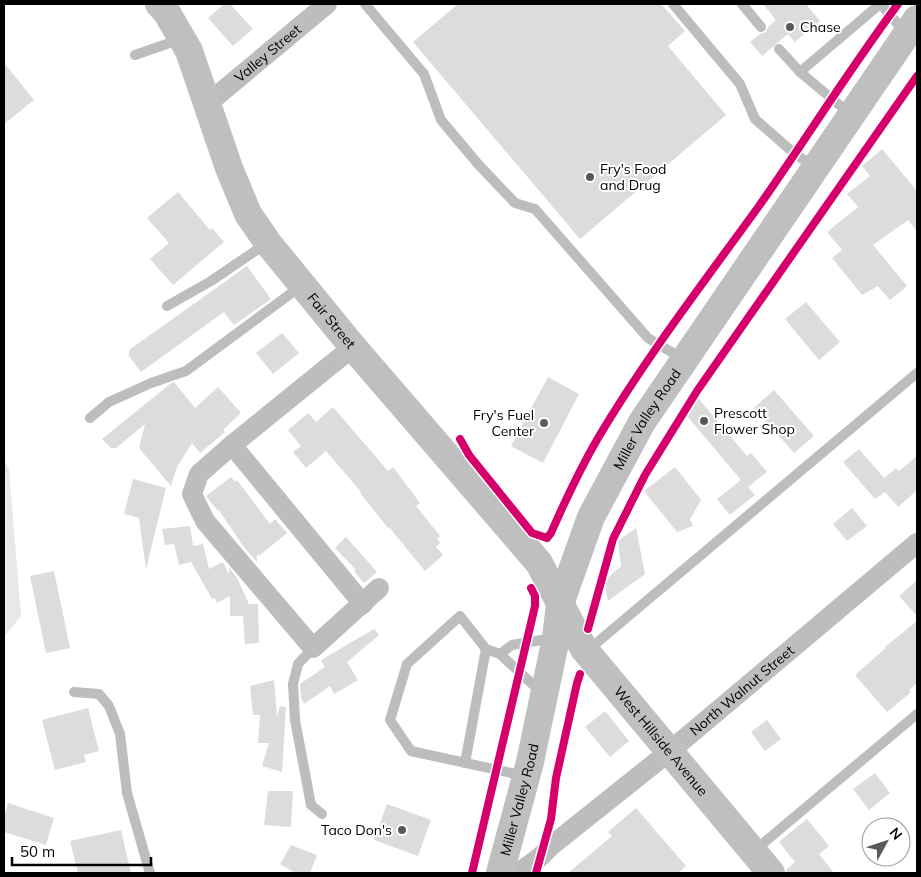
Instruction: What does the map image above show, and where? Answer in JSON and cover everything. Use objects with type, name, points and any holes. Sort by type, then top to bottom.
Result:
[{"type":"street","name":"Fair Street","points":[[159,4],[167,13],[189,51],[228,168],[248,214],[301,285],[539,563],[560,604]]},
{"type":"street","name":"Valley Street","points":[[207,104],[327,4]]},
{"type":"street","name":"Miller Valley Road","points":[[500,873],[526,776],[556,638],[560,604],[591,516],[642,422],[912,27]]},
{"type":"street","points":[[353,347],[199,474],[192,494],[205,520],[313,648],[379,588]]},
{"type":"street","points":[[232,445],[363,604]]},
{"type":"street","name":"North Walnut Street","points":[[518,873],[670,750],[917,543]]},
{"type":"street","name":"West Hillside Avenue","points":[[560,604],[586,651],[771,873]]},
{"type":"lane","points":[[365,4],[424,74],[441,120],[478,164],[515,203],[535,209],[648,338],[684,360]]},
{"type":"lane","points":[[673,4],[740,84],[755,119],[795,154],[816,168]]},
{"type":"lane","points":[[742,4],[761,27]]},
{"type":"lane","points":[[800,72],[880,4],[912,27]]},
{"type":"lane","points":[[135,55],[182,39]]},
{"type":"lane","points":[[779,49],[800,72],[852,115]]},
{"type":"lane","points":[[167,306],[211,281],[268,243]]},
{"type":"lane","points":[[90,418],[109,402],[151,383],[186,371],[301,285]]},
{"type":"lane","points":[[586,651],[917,373]]},
{"type":"lane","points":[[526,776],[411,751],[390,720],[407,664],[460,616],[486,649],[500,654],[544,695]]},
{"type":"lane","points":[[500,654],[512,645],[556,638]]},
{"type":"lane","points":[[313,648],[298,664],[293,684],[295,720],[311,805],[322,814]]},
{"type":"lane","points":[[465,763],[486,649]]},
{"type":"lane","points":[[74,692],[100,694],[109,706],[120,734],[127,793],[150,873]]},
{"type":"lane","points":[[753,852],[917,714]]},
{"type":"shaded area","points":[[4,459],[9,470],[21,616],[4,637]]},
{"type":"building","points":[[224,4],[230,4],[253,29],[233,46],[208,18]]},
{"type":"building","name":"Fry's Food and Drug","points":[[458,4],[661,4],[685,31],[668,46],[726,115],[580,239],[413,42]]},
{"type":"building","name":"Chase","points":[[763,4],[806,4],[820,21],[795,42],[788,34],[762,56],[750,42],[766,32],[768,27],[776,20]]},
{"type":"building","points":[[4,63],[34,100],[4,124]]},
{"type":"building","points":[[882,149],[917,191],[917,231],[908,220],[873,245],[907,286],[890,300],[878,286],[862,295],[832,258],[842,250],[827,232],[858,207],[847,194],[870,176],[862,166]]},
{"type":"building","points":[[178,192],[210,230],[212,228],[224,242],[173,285],[150,259],[169,243],[147,218]]},
{"type":"building","points":[[247,266],[271,299],[234,325],[224,312],[141,372],[129,356],[129,350]]},
{"type":"building","points":[[806,302],[840,342],[819,360],[785,319]]},
{"type":"building","points":[[282,333],[299,353],[273,374],[256,353]]},
{"type":"building","name":"Fry's Fuel Center","points":[[548,377],[579,394],[543,463],[511,446]]},
{"type":"building","points":[[174,382],[195,408],[218,387],[241,413],[223,430],[225,432],[200,453],[192,443],[177,467],[171,486],[139,448],[145,424],[116,448],[111,448],[102,439]]},
{"type":"building","points":[[774,390],[814,436],[794,453],[754,408]]},
{"type":"building","points":[[698,398],[747,456],[751,453],[767,472],[748,487],[755,495],[730,515],[717,499],[741,480],[687,416]]},
{"type":"building","points":[[333,407],[388,471],[393,467],[420,503],[416,506],[440,536],[437,539],[440,543],[436,547],[443,555],[425,571],[326,451],[306,468],[293,452],[301,446],[288,430],[308,413],[316,422]]},
{"type":"building","points":[[859,449],[884,478],[896,468],[899,471],[917,456],[917,490],[898,507],[885,492],[875,499],[843,462]]},
{"type":"building","points":[[675,467],[701,500],[690,519],[693,526],[677,532],[644,491]]},
{"type":"building","points":[[231,477],[235,482],[237,480],[270,524],[275,519],[287,533],[259,556],[257,554],[257,562],[243,546],[219,510],[206,496]]},
{"type":"building","points":[[133,479],[166,488],[146,569],[139,518],[124,514]]},
{"type":"building","points":[[852,508],[867,526],[847,541],[833,524]]},
{"type":"building","points":[[190,526],[193,546],[203,544],[209,569],[223,562],[229,575],[229,568],[236,576],[249,604],[258,604],[259,643],[245,644],[243,616],[230,616],[230,596],[217,603],[215,598],[212,599],[191,562],[179,565],[174,544],[165,545],[162,529]]},
{"type":"building","points":[[636,528],[645,574],[608,601],[604,581],[621,566],[618,541]]},
{"type":"building","points":[[346,537],[377,572],[364,583],[354,571],[356,570],[335,548]]},
{"type":"building","points":[[54,571],[70,648],[46,653],[30,576]]},
{"type":"building","points":[[917,580],[917,616],[899,596]]},
{"type":"building","points":[[917,621],[917,683],[909,690],[911,692],[887,712],[855,675]]},
{"type":"building","points":[[374,629],[379,635],[347,662],[358,680],[334,694],[330,686],[304,704],[301,698],[300,684],[325,667],[321,660]]},
{"type":"building","points":[[274,680],[277,717],[280,706],[286,707],[282,772],[262,766],[269,743],[258,743],[260,715],[253,715],[250,686]]},
{"type":"building","points":[[88,708],[99,751],[84,755],[86,762],[55,770],[42,720]]},
{"type":"building","points":[[605,711],[629,741],[610,757],[585,727]]},
{"type":"building","points":[[767,720],[781,739],[765,751],[751,732]]},
{"type":"building","points":[[875,773],[890,793],[869,810],[853,789]]},
{"type":"building","points":[[268,791],[293,791],[291,827],[264,825]]},
{"type":"building","points":[[8,803],[54,818],[46,845],[4,832],[4,817]]},
{"type":"building","name":"Taco Don's","points":[[387,804],[431,820],[418,856],[374,840]]},
{"type":"building","points":[[636,808],[686,866],[678,873],[568,873],[612,836],[608,832]]},
{"type":"building","points":[[807,819],[829,846],[819,854],[834,873],[786,873],[786,870],[795,862],[779,842]]},
{"type":"building","points":[[121,830],[131,873],[78,873],[70,841]]},
{"type":"building","points":[[291,845],[317,855],[310,873],[295,873],[280,864]]},
{"type":"cycle path","points":[[460,439],[469,455],[532,533],[547,538],[591,450],[616,408],[676,320],[759,206],[898,4]]},
{"type":"cycle path","points":[[588,629],[613,539],[645,475],[697,391],[917,76]]},
{"type":"cycle path","points":[[472,873],[535,606],[535,596],[531,588]]},
{"type":"cycle path","points":[[536,873],[551,819],[556,778],[580,674]]},
{"type":"place","name":"Chase","points":[[790,27]]},
{"type":"place","name":"Fry's Food and Drug","points":[[590,177]]},
{"type":"place","name":"Prescott Flower Shop","points":[[704,421]]},
{"type":"place","name":"Fry's Fuel Center","points":[[544,423]]},
{"type":"place","name":"Taco Don's","points":[[402,830]]}]
